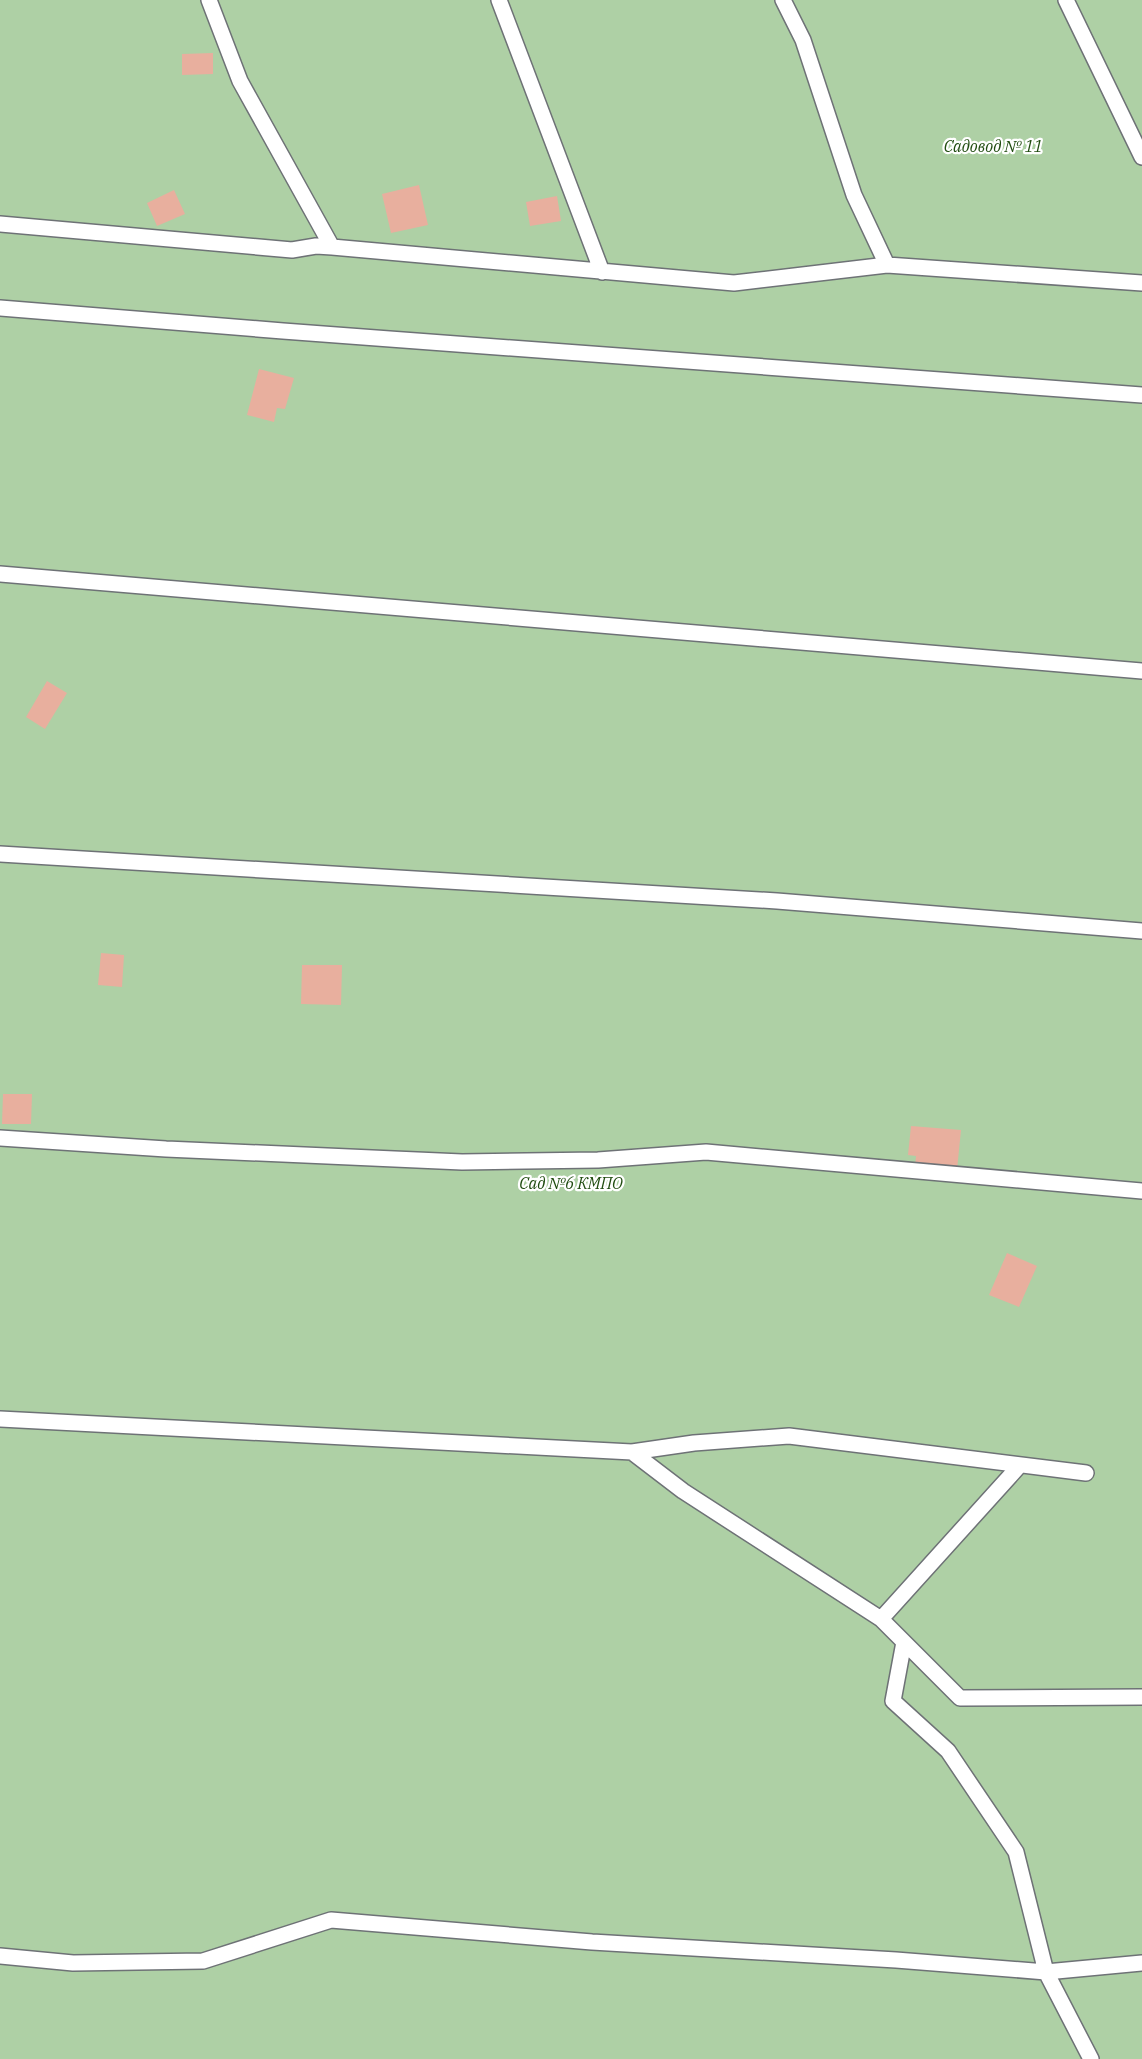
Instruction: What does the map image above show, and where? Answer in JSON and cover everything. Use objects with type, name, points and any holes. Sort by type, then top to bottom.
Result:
[{"type":"lane","points":[[209,0],[240,81],[332,247]]},
{"type":"lane","points":[[499,0],[602,272]]},
{"type":"lane","points":[[783,0],[804,39],[854,195],[887,265]]},
{"type":"lane","points":[[1066,0],[1142,157]]},
{"type":"lane","points":[[0,224],[292,250],[316,246],[332,247],[734,283],[887,265],[1142,283]]},
{"type":"lane","points":[[0,308],[1142,395]]},
{"type":"lane","points":[[0,574],[1142,671]]},
{"type":"lane","points":[[0,854],[777,901],[1142,931]]},
{"type":"lane","points":[[0,1138],[166,1149],[462,1162],[598,1160],[706,1152],[1142,1191]]},
{"type":"lane","points":[[0,1419],[632,1452],[693,1443],[789,1436],[1086,1473]]},
{"type":"lane","points":[[632,1452],[683,1491],[881,1619],[960,1698],[1142,1697]]},
{"type":"lane","points":[[881,1619],[1020,1465]]},
{"type":"lane","points":[[904,1642],[893,1701],[948,1751],[1016,1852],[1046,1972],[1091,2059]]},
{"type":"lane","points":[[0,1956],[72,1963],[203,1960],[332,1920],[592,1942],[896,1959],[1046,1972],[1142,1963]]},
{"type":"green space","name":"Сад №6 КМПО","points":[[0,0],[1142,0],[1142,2059],[0,2059]]},
{"type":"building","points":[[213,53],[213,74],[182,75],[182,54]]},
{"type":"building","points":[[419,185],[428,225],[391,233],[382,194]]},
{"type":"building","points":[[174,190],[185,214],[157,226],[147,203]]},
{"type":"building","points":[[557,196],[561,221],[530,226],[526,202]]},
{"type":"building","points":[[259,369],[294,378],[285,409],[277,408],[274,422],[247,415]]},
{"type":"building","points":[[47,681],[67,693],[45,729],[26,717]]},
{"type":"building","points":[[101,953],[124,955],[122,987],[98,985]]},
{"type":"building","points":[[302,965],[342,965],[341,1005],[301,1004]]},
{"type":"building","points":[[3,1094],[32,1094],[31,1124],[2,1124]]},
{"type":"building","points":[[911,1126],[961,1130],[957,1170],[915,1166],[916,1156],[908,1155]]},
{"type":"building","points":[[1007,1253],[1037,1266],[1019,1307],[989,1295]]},
{"type":"park label","name":"Садовод № 11","points":[[993,146]]}]
